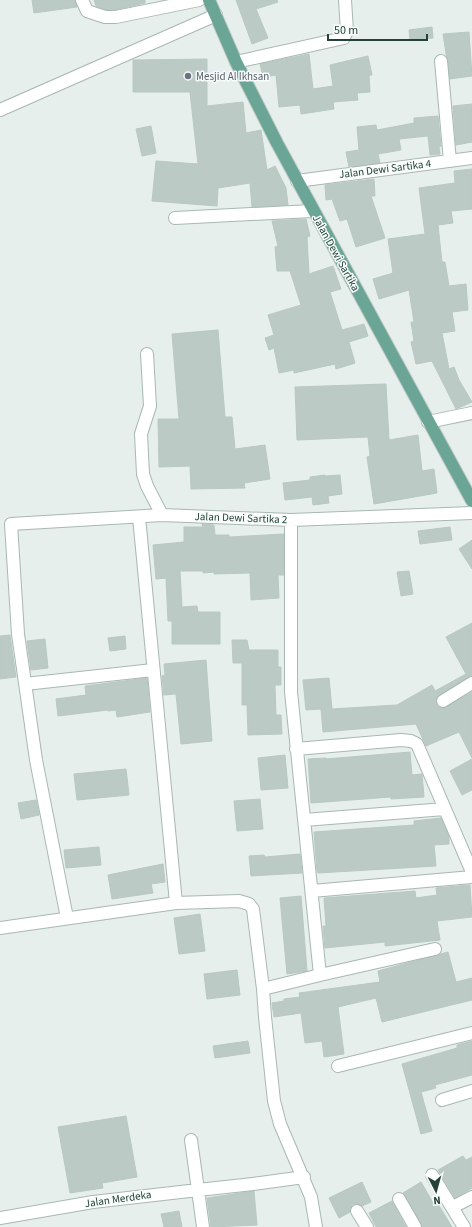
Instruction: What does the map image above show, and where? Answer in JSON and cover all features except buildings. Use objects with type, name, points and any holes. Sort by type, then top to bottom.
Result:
[{"type":"main road","name":"Jalan Dewi Sartika","points":[[209,0],[236,62],[312,211],[472,501]]},
{"type":"street","points":[[82,0],[87,12],[105,17],[116,17],[199,0]]},
{"type":"street","points":[[236,62],[344,38],[347,31],[345,0]]},
{"type":"street","points":[[0,110],[216,15]]},
{"type":"street","points":[[441,61],[450,161]]},
{"type":"street","name":"Jalan Dewi Sartika 4","points":[[297,181],[472,158]]},
{"type":"street","points":[[175,218],[312,211]]},
{"type":"street","points":[[147,354],[150,406],[141,434],[143,474],[147,486],[162,515]]},
{"type":"street","points":[[428,422],[472,413]]},
{"type":"street","name":"Jalan Dewi Sartika 2","points":[[25,684],[18,634],[11,524],[162,515],[291,520],[472,513]]},
{"type":"street","points":[[139,517],[176,903]]},
{"type":"street","points":[[291,520],[290,675],[296,749],[320,975]]},
{"type":"street","points":[[67,918],[40,783],[25,684],[153,670]]},
{"type":"street","points":[[443,701],[472,683]]},
{"type":"street","points":[[296,749],[411,741],[417,744],[472,872]]},
{"type":"street","points":[[304,820],[445,809]]},
{"type":"street","points":[[312,891],[472,877]]},
{"type":"street","points":[[0,928],[176,903],[230,901],[249,904],[253,909],[263,989],[274,1101],[280,1124],[304,1177],[311,1198],[316,1227]]},
{"type":"street","points":[[263,989],[435,949]]},
{"type":"street","points":[[338,1066],[472,1033]]},
{"type":"street","points":[[442,1100],[472,1091]]},
{"type":"street","points":[[191,1140],[203,1227]]},
{"type":"street","points":[[432,1175],[464,1227]]},
{"type":"street","name":"Jalan Merdeka","points":[[0,1218],[93,1202],[304,1177]]},
{"type":"street","points":[[453,1207],[472,1197]]},
{"type":"street","points":[[399,1199],[415,1227]]},
{"type":"street","points":[[357,1211],[366,1227]]},
{"type":"place","name":"Mesjid Al Ikhsan","points":[[188,76]]}]
